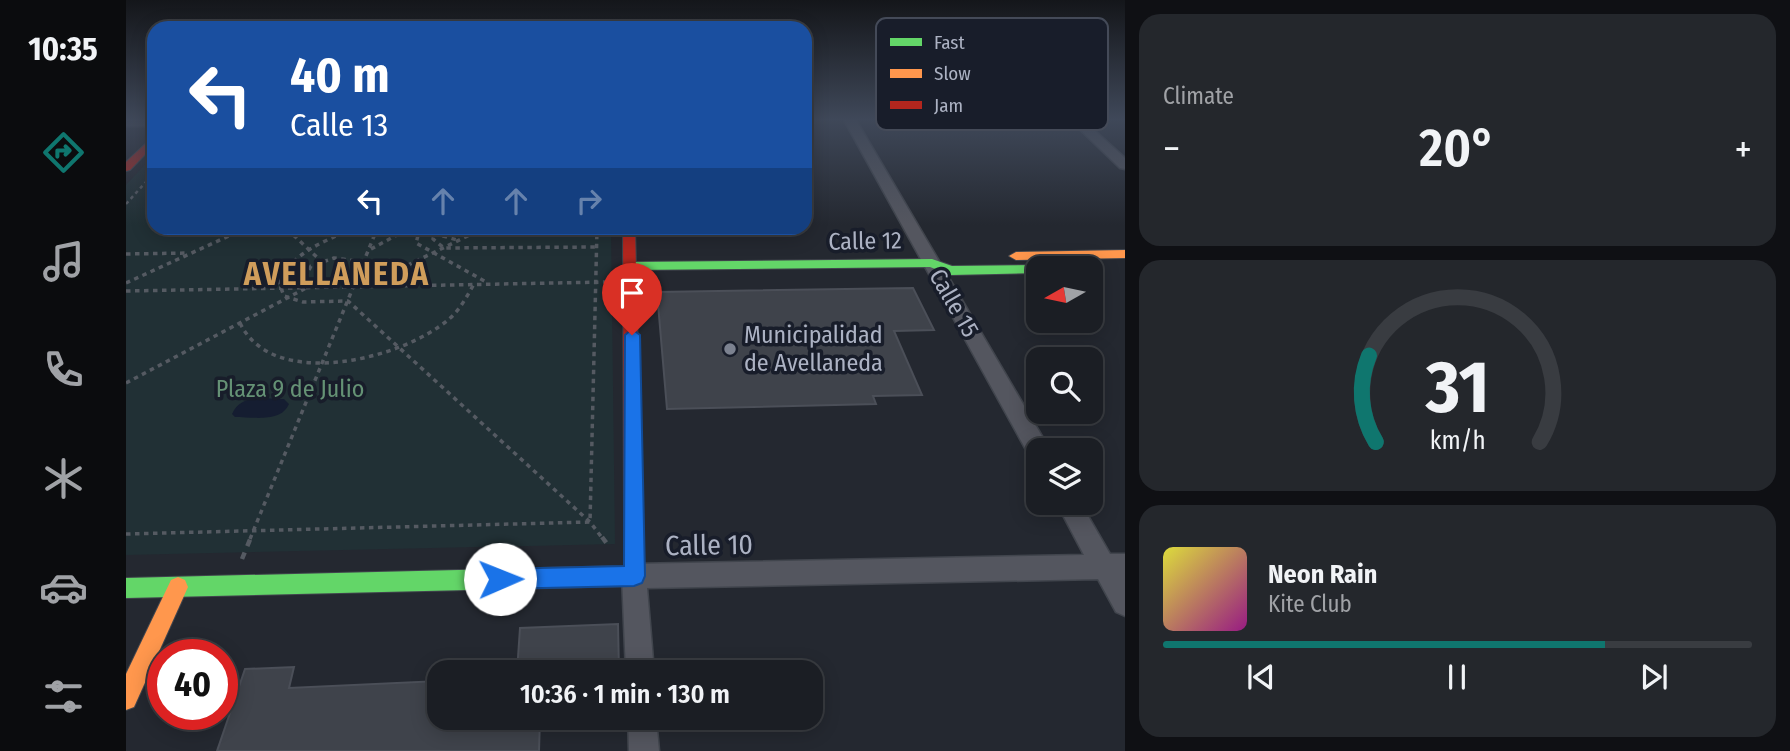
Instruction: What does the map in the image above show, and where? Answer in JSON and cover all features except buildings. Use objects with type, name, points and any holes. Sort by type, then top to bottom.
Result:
[{"type":"street","points":[[126,168],[139,155]]},
{"type":"street","name":"Calle 15","points":[[870,155],[1031,438]]},
{"type":"street","points":[[629,235],[634,576],[639,660]]},
{"type":"street","name":"Calle 12","points":[[631,274],[932,263],[944,257],[1125,254]]},
{"type":"street","name":"Calle 12","points":[[932,263],[951,271],[1026,269]]},
{"type":"street","points":[[1103,268],[1125,267]]},
{"type":"street","points":[[1077,515],[1114,566],[1125,603]]},
{"type":"street","name":"Calle 10","points":[[126,588],[1114,566]]},
{"type":"street","points":[[126,699],[178,587]]},
{"type":"street","points":[[643,730],[644,751]]},
{"type":"path","points":[[126,204],[147,181]]},
{"type":"path","points":[[126,283],[230,235]]},
{"type":"path","points":[[293,235],[321,261]]},
{"type":"path","points":[[340,235],[289,263],[282,272],[280,288],[288,298],[303,302],[348,301],[590,522],[634,576]]},
{"type":"path","points":[[232,584],[375,235]]},
{"type":"path","points":[[369,250],[397,235]]},
{"type":"path","points":[[418,235],[416,243],[490,284]]},
{"type":"path","points":[[434,235],[433,239],[444,247],[596,247]]},
{"type":"path","points":[[444,235],[449,239],[460,240]]},
{"type":"path","points":[[365,286],[470,235]]},
{"type":"path","points":[[590,522],[597,235]]},
{"type":"path","points":[[126,254],[190,253]]},
{"type":"path","points":[[308,288],[304,280],[306,273],[321,261],[334,258],[351,262],[364,261]]},
{"type":"path","points":[[126,291],[595,282],[631,274]]},
{"type":"path","points":[[240,323],[246,337],[269,354],[322,363],[357,359],[398,348],[445,322],[460,307],[474,284]]},
{"type":"path","points":[[126,383],[308,288]]},
{"type":"path","points":[[126,534],[590,522]]},
{"type":"green space","name":"Plaza 9 de Julio","points":[[147,162],[147,235],[611,235],[615,544],[126,555],[126,185]]},
{"type":"water","points":[[284,399],[289,404],[280,414],[258,418],[235,417],[232,414],[236,407],[247,400]]},
{"type":"traffic: fast","points":[[631,266],[932,263],[951,271],[1026,269]]},
{"type":"traffic: fast","points":[[126,588],[634,576],[633,520]]},
{"type":"traffic: slow","points":[[1016,256],[1125,254]]},
{"type":"traffic: slow","points":[[126,699],[178,587]]},
{"type":"traffic: jam","points":[[126,168],[139,155]]},
{"type":"traffic: jam","points":[[629,235],[633,520]]},
{"type":"place","name":"Municipalidad de Avellaneda","points":[[730,349]]},
{"type":"district","name":"AVELLANEDA","points":[[337,274]]},
{"type":"route","points":[[500,579],[634,576],[632,335]]}]
